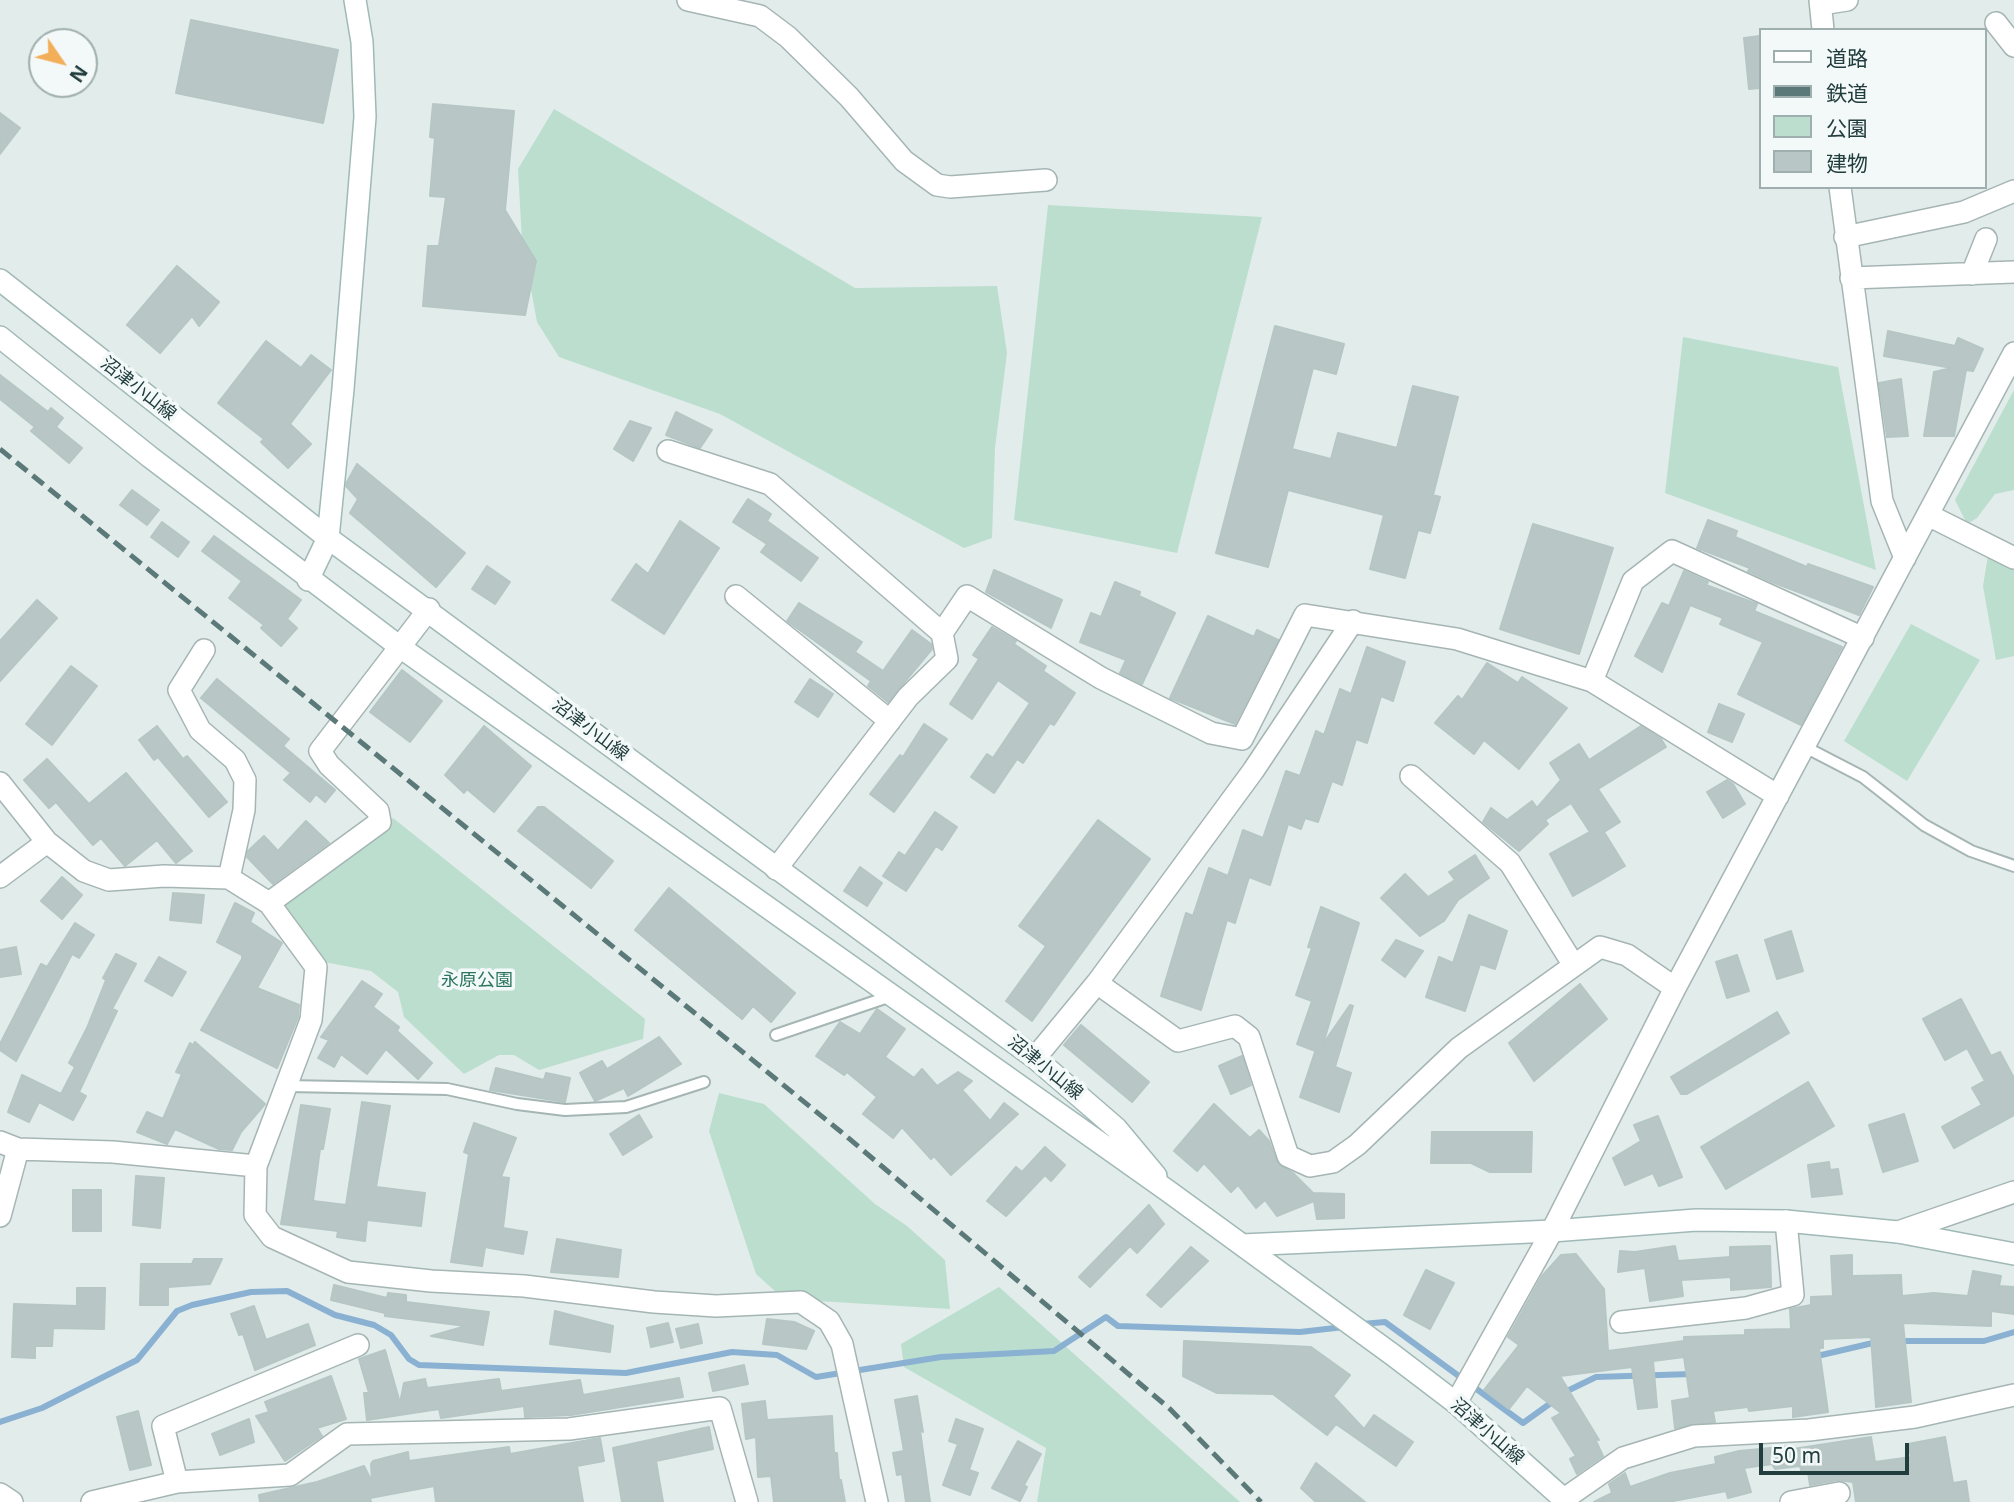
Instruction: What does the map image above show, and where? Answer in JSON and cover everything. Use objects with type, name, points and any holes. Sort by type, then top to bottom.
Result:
[{"type":"street","points":[[308,580],[328,538],[365,117],[362,42],[355,0]]},
{"type":"street","points":[[688,0],[743,10],[769,23],[788,37],[849,97],[904,162],[937,185],[950,187],[1046,180]]},
{"type":"street","points":[[1823,28],[1820,2],[1847,0]]},
{"type":"street","points":[[1996,23],[2014,46]]},
{"type":"street","points":[[1840,189],[1882,501],[1905,558]]},
{"type":"street","points":[[1845,237],[1964,212],[2014,191]]},
{"type":"street","points":[[1972,274],[1986,239]]},
{"type":"street","points":[[1851,278],[2014,272]]},
{"type":"street","name":"沼津小山線","points":[[0,281],[328,538],[429,609],[776,869],[1035,1058],[1116,1128],[1168,1191]]},
{"type":"street","name":"沼津小山線","points":[[0,337],[308,580],[1168,1191],[1456,1403],[1565,1501]]},
{"type":"street","points":[[1456,1403],[1552,1231],[1675,988],[2014,353]]},
{"type":"street","points":[[668,451],[770,484],[942,633],[947,659],[908,697],[776,869]]},
{"type":"street","points":[[1928,516],[2014,558]]},
{"type":"street","points":[[1592,681],[1633,581],[1672,551],[1863,638]]},
{"type":"street","points":[[736,596],[890,721]]},
{"type":"street","points":[[942,633],[967,596],[1101,678],[1212,733],[1242,739],[1306,615],[1457,639],[1592,681],[1778,796]]},
{"type":"street","points":[[269,903],[380,822],[378,811],[329,765],[320,751],[429,609]]},
{"type":"street","points":[[1035,1058],[1097,983],[1253,771],[1353,621]]},
{"type":"street","points":[[204,650],[179,690],[200,730],[235,760],[244,780],[244,810],[229,878]]},
{"type":"street","points":[[1410,776],[1510,863],[1573,964]]},
{"type":"street","points":[[0,783],[47,842],[84,871],[109,880],[164,876],[229,878],[269,903],[316,967],[311,1020],[256,1166],[255,1215],[272,1237],[348,1272],[431,1281],[524,1286],[667,1303],[716,1306],[801,1302],[829,1321],[842,1344],[877,1502]]},
{"type":"street","points":[[0,877],[47,842]]},
{"type":"street","points":[[1097,983],[1178,1041],[1235,1026],[1249,1037],[1288,1156],[1310,1166],[1334,1162],[1357,1145],[1459,1048],[1600,947],[1627,955],[1675,988]]},
{"type":"street","points":[[0,1216],[9,1146],[113,1152],[256,1166]]},
{"type":"street","points":[[1898,1232],[2014,1192]]},
{"type":"street","points":[[1241,1245],[1552,1231],[1696,1220],[1786,1221],[1898,1232],[2014,1254]]},
{"type":"street","points":[[1620,1322],[1746,1308],[1793,1295],[1786,1221]]},
{"type":"street","points":[[177,1482],[163,1426],[358,1345]]},
{"type":"street","points":[[1565,1501],[1623,1458],[1694,1436],[1809,1430],[1915,1417],[2014,1395]]},
{"type":"street","points":[[92,1502],[177,1482],[290,1475],[347,1434],[569,1429],[720,1408],[747,1502]]},
{"type":"street","points":[[1791,1502],[1839,1493]]},
{"type":"street","points":[[0,1494],[12,1502]]},
{"type":"lane","points":[[1805,747],[1863,777],[1924,825],[1971,851],[2014,866]]},
{"type":"lane","points":[[776,1035],[891,996]]},
{"type":"lane","points":[[287,1086],[447,1088],[517,1104],[565,1110],[626,1107],[704,1082]]},
{"type":"green space","points":[[554,109],[855,288],[997,286],[1007,353],[995,448],[992,538],[964,548],[720,414],[559,357],[537,322],[522,241],[518,169]]},
{"type":"green space","points":[[1048,205],[1262,217],[1177,553],[1014,520]]},
{"type":"green space","points":[[1683,337],[1838,367],[1876,570],[1665,493]]},
{"type":"green space","points":[[2014,390],[2014,490],[1995,494],[1977,518],[1967,524],[1955,500]]},
{"type":"green space","points":[[1988,555],[2014,563],[2014,656],[1996,660],[1983,586]]},
{"type":"green space","points":[[1911,624],[1980,660],[1907,781],[1844,741]]},
{"type":"green space","name":"永原公園","points":[[393,818],[645,1019],[643,1039],[539,1070],[514,1055],[499,1055],[464,1074],[404,1017],[398,992],[371,971],[319,961],[276,905]]},
{"type":"green space","points":[[719,1093],[764,1104],[875,1204],[907,1226],[945,1260],[950,1309],[784,1299],[756,1274],[709,1131]]},
{"type":"green space","points":[[999,1287],[1240,1502],[1037,1502],[1046,1448],[904,1367],[901,1344]]},
{"type":"building","points":[[191,20],[338,50],[323,123],[176,93]]},
{"type":"building","points":[[1758,36],[1758,88],[1749,89],[1744,38]]},
{"type":"building","points":[[433,104],[514,111],[505,210],[536,261],[525,315],[423,306],[428,246],[439,246],[446,197],[430,196],[435,138],[430,137]]},
{"type":"building","points":[[0,113],[20,128],[0,154]]},
{"type":"building","points":[[177,266],[219,302],[199,326],[192,316],[160,353],[127,325]]},
{"type":"building","points":[[1275,326],[1344,344],[1336,374],[1313,368],[1292,449],[1331,459],[1338,433],[1397,448],[1413,386],[1458,397],[1433,495],[1440,497],[1430,533],[1418,530],[1405,578],[1370,569],[1384,515],[1288,490],[1268,567],[1216,553]]},
{"type":"building","points":[[1888,331],[1955,346],[1958,338],[1983,349],[1973,371],[1966,370],[1954,436],[1924,436],[1934,372],[1952,368],[1884,356]]},
{"type":"building","points":[[266,341],[301,368],[311,355],[331,370],[290,424],[311,444],[288,468],[261,442],[264,439],[218,403]]},
{"type":"building","points":[[0,375],[48,412],[51,408],[63,418],[56,427],[82,448],[69,463],[31,431],[35,427],[0,399]]},
{"type":"building","points":[[1901,379],[1908,436],[1887,437],[1879,383]]},
{"type":"building","points":[[676,412],[712,430],[700,448],[666,435]]},
{"type":"building","points":[[630,421],[651,428],[633,461],[614,449]]},
{"type":"building","points":[[357,464],[465,553],[436,587],[350,513],[358,499],[346,486]]},
{"type":"building","points":[[132,490],[159,510],[147,525],[120,505]]},
{"type":"building","points":[[748,499],[771,514],[767,521],[818,558],[801,581],[761,552],[767,544],[733,522]]},
{"type":"building","points":[[1708,520],[1737,531],[1735,537],[1807,567],[1808,564],[1873,587],[1859,615],[1772,582],[1748,571],[1750,568],[1697,548]]},
{"type":"building","points":[[680,521],[719,548],[664,634],[612,600],[636,564],[648,574]]},
{"type":"building","points":[[162,522],[189,542],[178,557],[151,537]]},
{"type":"building","points":[[1533,524],[1613,548],[1579,654],[1500,629]]},
{"type":"building","points":[[214,536],[301,600],[287,619],[297,628],[281,646],[261,628],[264,625],[229,598],[242,581],[202,551]]},
{"type":"building","points":[[487,566],[510,582],[495,604],[472,589]]},
{"type":"building","points":[[994,570],[1062,600],[1051,628],[986,592]]},
{"type":"building","points":[[1684,571],[1708,582],[1706,585],[1757,604],[1754,611],[1842,647],[1801,725],[1738,694],[1763,642],[1720,624],[1723,618],[1690,605],[1662,672],[1635,656],[1662,603],[1669,606]]},
{"type":"building","points":[[1115,582],[1140,592],[1139,596],[1175,613],[1142,684],[1120,673],[1126,660],[1080,642],[1091,613],[1101,617]]},
{"type":"building","points":[[37,600],[57,618],[0,681],[0,641]]},
{"type":"building","points":[[799,603],[862,642],[855,652],[883,671],[912,630],[931,644],[932,649],[888,702],[868,686],[871,681],[787,621]]},
{"type":"building","points":[[1208,616],[1254,637],[1257,630],[1278,640],[1235,724],[1170,698]]},
{"type":"building","points":[[992,627],[1016,641],[1014,644],[1046,666],[1043,671],[1075,693],[1054,725],[1050,723],[1023,763],[1017,759],[994,793],[971,777],[987,754],[993,758],[1030,703],[998,680],[972,719],[950,704],[979,659],[973,655]]},
{"type":"building","points":[[1367,647],[1405,662],[1393,701],[1381,696],[1367,743],[1356,739],[1342,785],[1332,781],[1318,822],[1305,818],[1301,829],[1288,824],[1270,885],[1249,877],[1235,923],[1227,920],[1201,1010],[1161,996],[1186,913],[1193,916],[1209,868],[1228,876],[1243,830],[1263,838],[1286,771],[1300,776],[1316,731],[1324,735],[1340,689],[1351,694]]},
{"type":"building","points":[[1487,663],[1518,683],[1522,677],[1567,708],[1519,769],[1484,740],[1474,754],[1435,723],[1458,696],[1462,700]]},
{"type":"building","points":[[71,666],[97,686],[52,745],[26,724]]},
{"type":"building","points":[[402,670],[442,701],[410,742],[370,712]]},
{"type":"building","points":[[217,679],[289,739],[283,746],[335,790],[325,802],[316,794],[310,802],[284,780],[291,773],[201,698]]},
{"type":"building","points":[[810,679],[833,694],[818,717],[795,702]]},
{"type":"building","points":[[1719,704],[1744,714],[1732,742],[1708,732]]},
{"type":"building","points":[[924,724],[947,739],[894,812],[870,794],[900,755],[903,757]]},
{"type":"building","points":[[157,726],[183,759],[187,756],[227,802],[209,817],[158,757],[154,760],[139,740]]},
{"type":"building","points":[[484,726],[531,766],[494,812],[467,789],[464,793],[445,775]]},
{"type":"building","points":[[1641,726],[1661,739],[1666,747],[1598,789],[1620,822],[1604,832],[1625,866],[1573,896],[1550,854],[1590,832],[1571,803],[1545,820],[1548,824],[1519,851],[1483,822],[1491,808],[1507,820],[1532,801],[1537,808],[1561,780],[1550,763],[1579,744],[1589,760]]},
{"type":"building","points":[[47,759],[89,804],[126,773],[192,851],[176,863],[157,840],[125,866],[101,838],[93,845],[56,802],[49,808],[24,780]]},
{"type":"building","points":[[1727,780],[1733,784],[1745,804],[1723,818],[1707,792]]},
{"type":"building","points":[[538,807],[544,807],[613,861],[591,888],[518,831]]},
{"type":"building","points":[[935,812],[957,827],[942,850],[936,846],[906,891],[883,876],[899,852],[905,856]]},
{"type":"building","points":[[1098,820],[1150,859],[1032,1021],[1006,1001],[1046,946],[1019,926]]},
{"type":"building","points":[[306,821],[329,843],[273,884],[247,857],[248,851],[264,836],[278,851]]},
{"type":"building","points":[[1475,855],[1489,878],[1458,900],[1444,921],[1420,936],[1381,898],[1405,874],[1428,897],[1455,880],[1449,872]]},
{"type":"building","points":[[860,867],[882,883],[867,906],[844,891]]},
{"type":"building","points":[[62,877],[82,895],[62,919],[41,901]]},
{"type":"building","points":[[669,888],[795,993],[771,1022],[753,1006],[742,1019],[635,930]]},
{"type":"building","points":[[173,893],[204,895],[201,923],[170,920]]},
{"type":"building","points":[[235,903],[254,913],[250,922],[282,943],[257,988],[299,1005],[298,1017],[277,1068],[201,1030],[242,959],[242,955],[217,942]]},
{"type":"building","points":[[1321,907],[1359,923],[1323,1044],[1350,1005],[1353,1006],[1335,1067],[1351,1073],[1339,1112],[1300,1097],[1315,1052],[1318,1052],[1297,1044],[1312,1001],[1296,995],[1312,948],[1308,947]]},
{"type":"building","points":[[1469,915],[1507,931],[1495,969],[1480,964],[1465,1011],[1426,997],[1439,957],[1453,963]]},
{"type":"building","points":[[75,923],[94,935],[79,958],[72,954],[16,1061],[0,1050],[0,1044],[41,964],[47,967]]},
{"type":"building","points":[[1791,931],[1803,971],[1777,979],[1765,940]]},
{"type":"building","points":[[1396,940],[1423,951],[1405,977],[1382,960]]},
{"type":"building","points":[[16,947],[21,974],[0,977],[0,950]]},
{"type":"building","points":[[116,954],[136,964],[112,1009],[117,1011],[79,1092],[86,1096],[73,1120],[39,1102],[29,1122],[8,1112],[22,1075],[61,1094],[75,1067],[69,1063],[87,1028],[106,980],[103,978]]},
{"type":"building","points":[[1737,955],[1749,991],[1727,998],[1716,962]]},
{"type":"building","points":[[159,957],[186,972],[172,996],[145,981]]},
{"type":"building","points":[[362,981],[382,994],[373,1007],[399,1027],[397,1031],[432,1063],[418,1079],[386,1049],[367,1074],[341,1054],[334,1067],[318,1058],[329,1040],[321,1037]]},
{"type":"building","points":[[1580,984],[1607,1019],[1534,1081],[1509,1043]]},
{"type":"building","points":[[1961,999],[1991,1056],[2000,1052],[2014,1078],[2014,1115],[1954,1148],[1942,1127],[1982,1105],[1972,1088],[1985,1081],[1967,1048],[1945,1060],[1923,1019]]},
{"type":"building","points":[[877,1009],[905,1029],[885,1057],[914,1078],[922,1069],[937,1086],[958,1072],[972,1081],[962,1090],[990,1121],[1004,1103],[1018,1114],[951,1175],[934,1156],[931,1159],[902,1127],[893,1138],[863,1114],[877,1097],[847,1072],[844,1075],[816,1056],[840,1022],[860,1034]]},
{"type":"building","points":[[1777,1012],[1789,1033],[1687,1094],[1681,1094],[1671,1077]]},
{"type":"building","points":[[1081,1025],[1149,1082],[1132,1102],[1064,1045]]},
{"type":"building","points":[[659,1037],[681,1064],[628,1096],[624,1088],[595,1101],[580,1073],[602,1061],[607,1069]]},
{"type":"building","points":[[195,1042],[265,1104],[241,1132],[232,1150],[219,1149],[175,1129],[167,1144],[137,1132],[147,1112],[163,1119],[182,1074],[176,1072],[190,1043],[193,1045]]},
{"type":"building","points":[[1242,1056],[1251,1085],[1231,1094],[1219,1066]]},
{"type":"building","points":[[496,1068],[544,1080],[546,1073],[570,1078],[565,1102],[490,1090]]},
{"type":"building","points":[[1808,1082],[1834,1126],[1726,1189],[1701,1147]]},
{"type":"building","points":[[362,1102],[390,1106],[376,1187],[425,1193],[421,1226],[367,1220],[365,1241],[337,1237],[338,1231],[281,1224],[301,1105],[330,1109],[323,1149],[320,1149],[313,1201],[346,1205]]},
{"type":"building","points":[[1214,1104],[1250,1138],[1259,1130],[1269,1141],[1278,1164],[1293,1173],[1313,1193],[1344,1194],[1344,1218],[1317,1219],[1314,1201],[1277,1216],[1265,1200],[1256,1208],[1238,1185],[1231,1192],[1204,1163],[1197,1171],[1174,1151]]},
{"type":"building","points":[[1904,1114],[1918,1161],[1883,1172],[1869,1125]]},
{"type":"building","points":[[639,1115],[652,1137],[623,1155],[610,1134]]},
{"type":"building","points":[[1658,1116],[1682,1177],[1659,1186],[1653,1173],[1625,1185],[1613,1158],[1641,1141],[1634,1125]]},
{"type":"building","points":[[474,1123],[516,1138],[501,1177],[509,1178],[503,1228],[527,1232],[523,1254],[485,1247],[482,1266],[451,1262],[469,1154],[464,1152]]},
{"type":"building","points":[[1432,1132],[1532,1132],[1531,1172],[1490,1172],[1471,1163],[1431,1163]]},
{"type":"building","points":[[1045,1147],[1065,1165],[1051,1181],[1045,1175],[1006,1216],[987,1201],[1016,1167],[1022,1172]]},
{"type":"building","points":[[1829,1162],[1830,1170],[1838,1169],[1842,1194],[1812,1197],[1808,1165]]},
{"type":"building","points":[[136,1176],[164,1178],[160,1228],[133,1225]]},
{"type":"building","points":[[73,1190],[101,1190],[101,1231],[73,1231]]},
{"type":"building","points":[[1149,1205],[1164,1224],[1137,1253],[1130,1246],[1090,1287],[1079,1277]]},
{"type":"building","points":[[557,1239],[621,1250],[618,1277],[551,1272]]},
{"type":"building","points":[[1675,1246],[1678,1261],[1730,1257],[1730,1247],[1770,1246],[1771,1287],[1731,1290],[1731,1277],[1681,1280],[1683,1296],[1650,1301],[1645,1268],[1618,1272],[1620,1251],[1635,1252]]},
{"type":"building","points":[[1191,1247],[1208,1261],[1161,1307],[1147,1295]]},
{"type":"building","points":[[1576,1254],[1604,1289],[1608,1351],[1684,1341],[1684,1337],[1745,1335],[1745,1330],[1791,1329],[1790,1309],[1811,1305],[1811,1297],[1833,1296],[1831,1256],[1852,1255],[1852,1276],[1901,1275],[1902,1296],[1934,1293],[1968,1296],[1973,1271],[2001,1276],[1999,1286],[2014,1287],[2014,1314],[1991,1311],[1991,1326],[1903,1323],[1911,1402],[1876,1407],[1871,1337],[1823,1339],[1823,1348],[1819,1348],[1828,1412],[1793,1417],[1793,1406],[1749,1411],[1748,1407],[1713,1411],[1715,1422],[1675,1428],[1672,1401],[1690,1398],[1684,1357],[1653,1361],[1657,1407],[1638,1409],[1632,1367],[1560,1376],[1599,1440],[1595,1439],[1603,1456],[1577,1474],[1570,1459],[1576,1456],[1552,1418],[1561,1413],[1527,1386],[1509,1409],[1484,1390],[1519,1345],[1508,1337],[1542,1276],[1561,1255]]},
{"type":"building","points":[[194,1259],[222,1259],[210,1284],[168,1287],[168,1305],[140,1305],[141,1264],[192,1264]]},
{"type":"building","points":[[1426,1270],[1454,1283],[1430,1329],[1404,1315]]},
{"type":"building","points":[[334,1285],[387,1298],[388,1293],[406,1295],[406,1302],[489,1312],[483,1345],[431,1336],[466,1326],[385,1316],[385,1313],[331,1300]]},
{"type":"building","points":[[77,1288],[105,1288],[104,1329],[53,1328],[52,1346],[35,1346],[35,1358],[12,1357],[14,1304],[77,1306]]},
{"type":"building","points":[[254,1306],[266,1340],[308,1324],[315,1345],[255,1370],[243,1334],[239,1335],[231,1314]]},
{"type":"building","points":[[555,1311],[613,1326],[610,1352],[550,1344]]},
{"type":"building","points":[[767,1319],[794,1322],[814,1331],[806,1349],[763,1344]]},
{"type":"building","points":[[668,1323],[673,1342],[651,1347],[647,1328]]},
{"type":"building","points":[[698,1324],[702,1343],[681,1348],[676,1329]]},
{"type":"building","points":[[1184,1341],[1311,1347],[1350,1375],[1333,1396],[1364,1429],[1374,1415],[1413,1442],[1396,1466],[1336,1424],[1327,1435],[1273,1394],[1217,1393],[1183,1376]]},
{"type":"building","points":[[385,1350],[400,1403],[404,1383],[425,1379],[427,1388],[499,1379],[501,1391],[580,1380],[583,1395],[679,1378],[683,1397],[571,1415],[525,1417],[524,1406],[441,1418],[439,1409],[367,1420],[364,1393],[369,1393],[359,1359]]},
{"type":"building","points":[[744,1365],[748,1384],[713,1391],[709,1373]]},
{"type":"building","points":[[331,1376],[346,1419],[317,1428],[322,1436],[285,1461],[256,1416],[269,1412],[265,1402]]},
{"type":"building","points":[[917,1396],[930,1502],[906,1502],[902,1474],[897,1475],[893,1453],[904,1451],[895,1400]]},
{"type":"building","points":[[765,1401],[767,1420],[832,1416],[834,1453],[837,1453],[839,1480],[845,1502],[774,1502],[771,1476],[758,1477],[756,1437],[746,1439],[742,1404]]},
{"type":"building","points":[[138,1411],[151,1465],[130,1470],[117,1417]]},
{"type":"building","points":[[249,1419],[254,1442],[220,1455],[212,1434]]},
{"type":"building","points":[[956,1419],[983,1429],[969,1470],[978,1473],[970,1495],[943,1485],[958,1444],[949,1441]]},
{"type":"building","points":[[709,1427],[713,1449],[656,1461],[663,1502],[622,1502],[613,1448]]},
{"type":"building","points":[[1871,1437],[1875,1462],[1911,1457],[1908,1444],[1945,1437],[1953,1483],[1966,1481],[1969,1502],[1856,1502],[1853,1482],[1837,1480],[1810,1485],[1808,1472],[1801,1470],[1800,1466],[1775,1469],[1772,1464],[1744,1468],[1751,1492],[1728,1498],[1726,1491],[1668,1502],[1594,1502],[1612,1493],[1609,1484],[1625,1473],[1630,1487],[1670,1473],[1716,1464],[1715,1457],[1739,1451],[1792,1446],[1793,1449]]},
{"type":"building","points":[[600,1438],[604,1461],[577,1466],[583,1502],[436,1502],[434,1486],[370,1498],[371,1502],[260,1502],[259,1495],[317,1482],[364,1466],[372,1482],[373,1461],[408,1452],[409,1461],[509,1447],[510,1454]]},
{"type":"building","points":[[1018,1441],[1041,1454],[1024,1485],[1027,1487],[1020,1501],[992,1488]]},
{"type":"building","points":[[1316,1463],[1365,1502],[1316,1502],[1301,1488]]},
{"type":"waterway","points":[[0,1422],[42,1408],[137,1360],[177,1311],[251,1292],[287,1291],[335,1315],[374,1325],[391,1335],[409,1359],[419,1365],[626,1373],[732,1352],[777,1355],[816,1377],[941,1357],[1054,1351],[1106,1317],[1118,1326],[1300,1332],[1344,1327]]},
{"type":"waterway","points":[[1362,1324],[1385,1322],[1523,1423],[1555,1400]]},
{"type":"waterway","points":[[1898,1341],[1984,1341],[2014,1332]]},
{"type":"waterway","points":[[1813,1357],[1877,1342]]},
{"type":"waterway","points":[[1563,1393],[1596,1377],[1692,1374]]},
{"type":"railway","points":[[0,449],[840,1131],[1170,1409],[1261,1502]]}]
